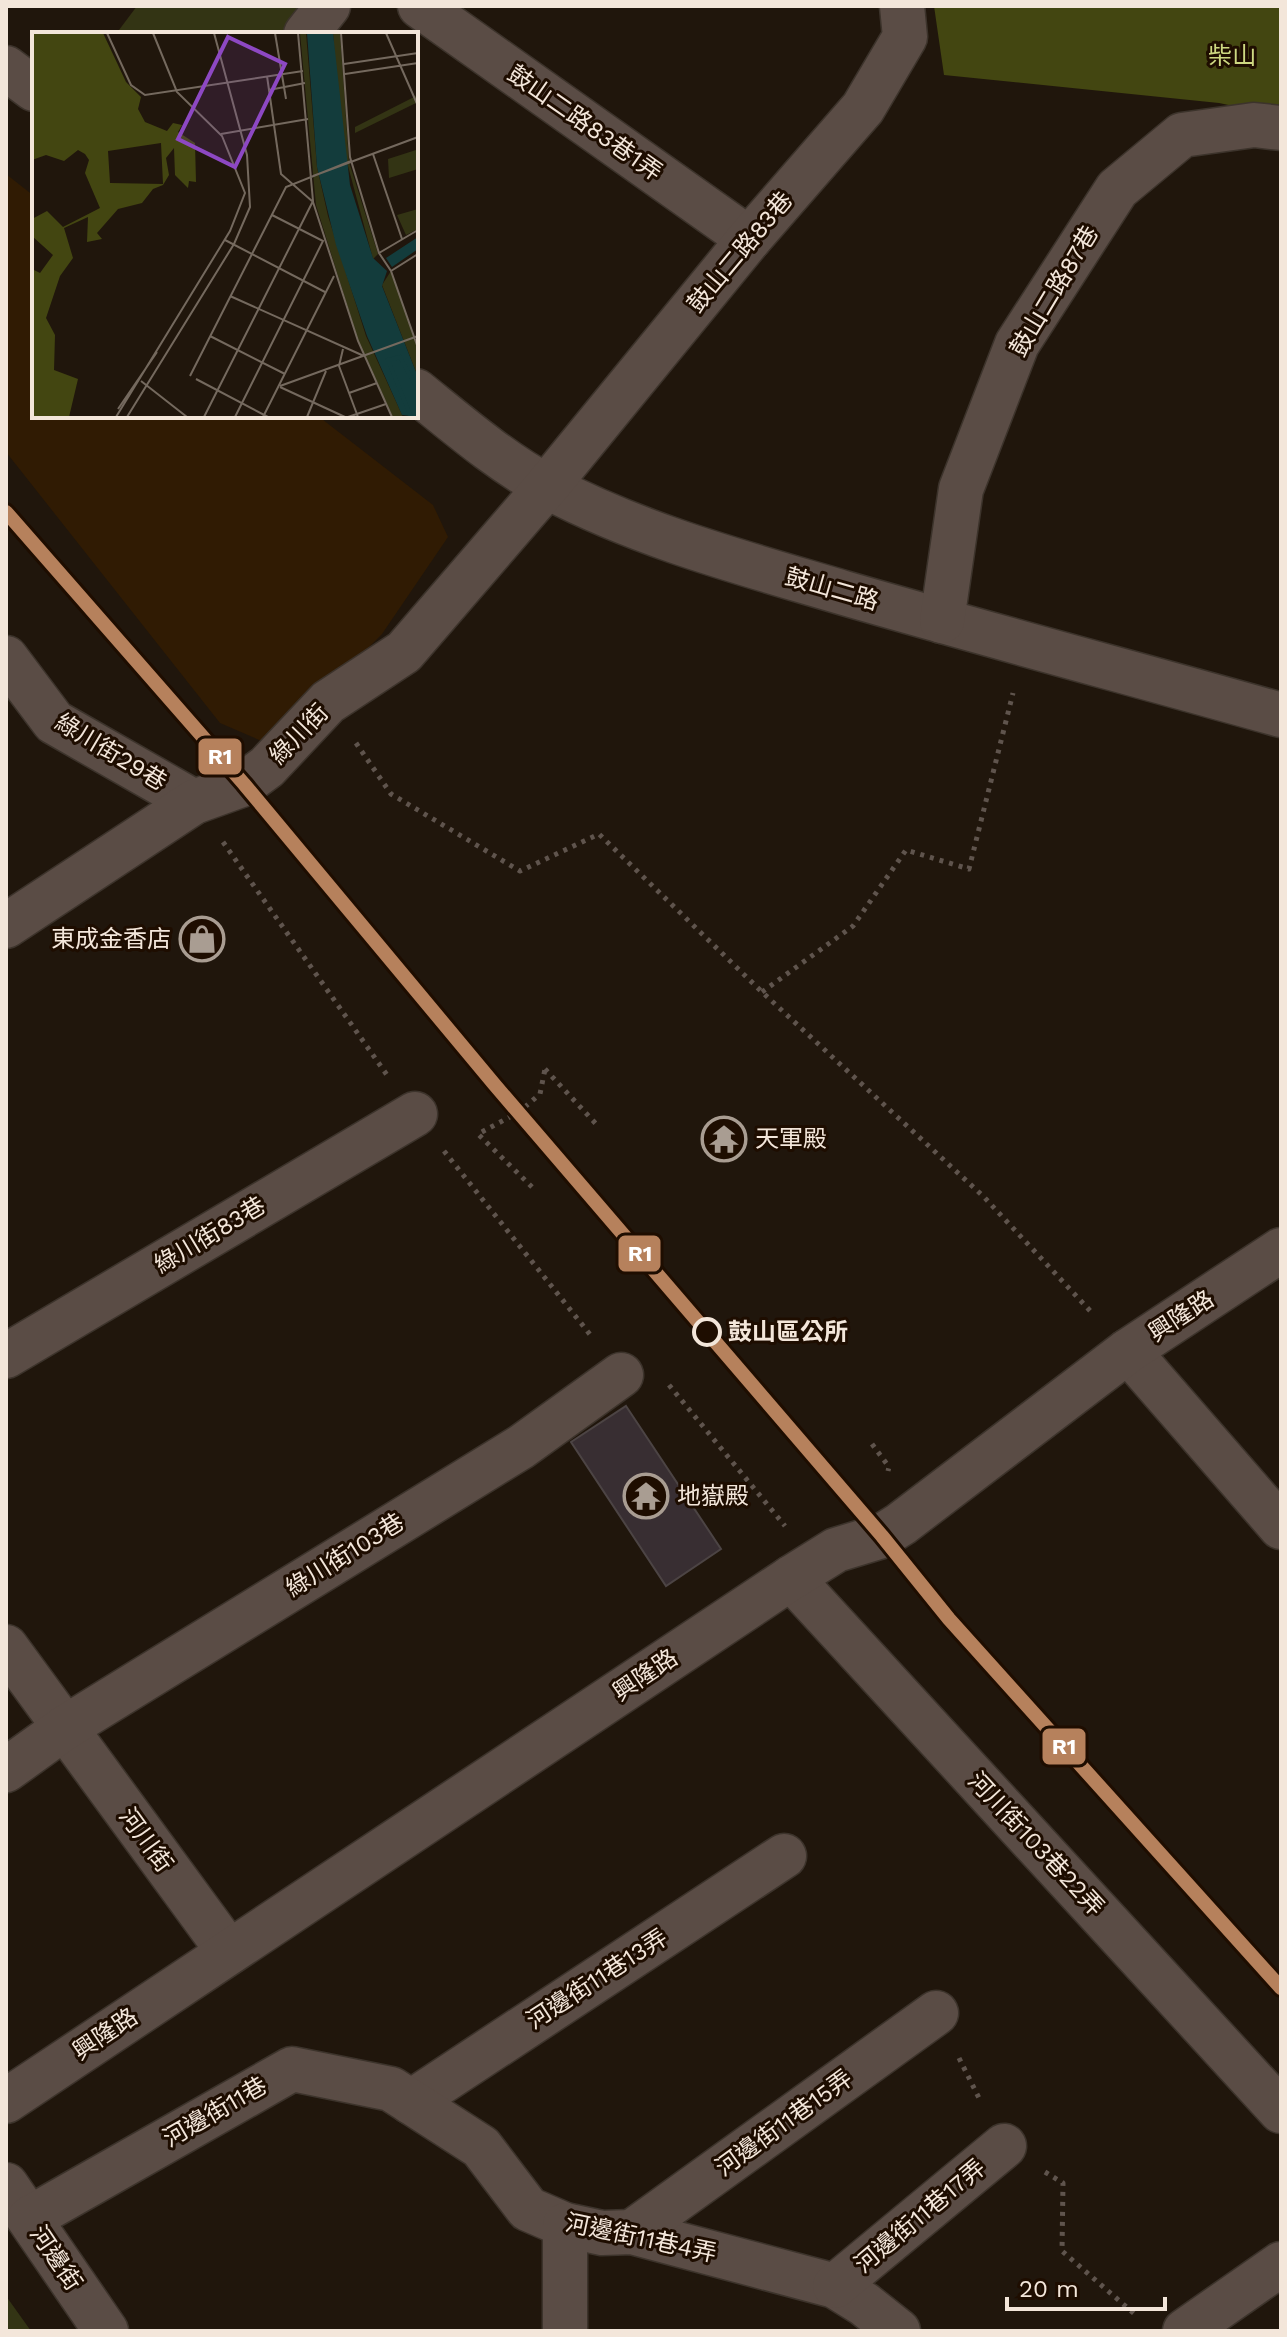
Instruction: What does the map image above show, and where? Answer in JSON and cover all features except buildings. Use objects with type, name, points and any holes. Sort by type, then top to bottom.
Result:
[{"type":"street","points":[[308,32],[328,6]]},
{"type":"street","name":"鼓山二路83巷1弄","points":[[420,6],[749,239]]},
{"type":"street","name":"鼓山二路83巷","points":[[547,486],[749,239],[863,108],[905,37],[902,6]]},
{"type":"street","points":[[6,68],[32,88]]},
{"type":"street","name":"鼓山二路87巷","points":[[942,621],[961,489],[1017,344],[1117,189],[1182,135],[1254,125],[1281,128]]},
{"type":"street","name":"鼓山二路","points":[[418,393],[507,462],[547,486],[623,521],[711,554],[1281,715]]},
{"type":"street","name":"綠川街","points":[[6,926],[194,802],[244,784],[267,767],[328,702],[404,652],[547,486]]},
{"type":"street","name":"綠川街29巷","points":[[6,658],[54,722],[194,802]]},
{"type":"street","name":"綠川街83巷","points":[[6,1356],[415,1114]]},
{"type":"street","name":"興隆路","points":[[6,2101],[791,1578],[836,1550],[882,1536],[901,1524],[1128,1351],[1281,1250]]},
{"type":"street","points":[[1128,1351],[1281,1527]]},
{"type":"street","name":"綠川街103巷","points":[[63,1729],[521,1447],[621,1375]]},
{"type":"street","name":"河川街103巷22弄","points":[[791,1578],[1281,2111]]},
{"type":"street","name":"河川街","points":[[6,1647],[229,1952]]},
{"type":"street","points":[[6,1770],[63,1729]]},
{"type":"street","name":"河邊街11巷13弄","points":[[411,2102],[784,1856]]},
{"type":"street","name":"河邊街11巷15弄","points":[[632,2232],[936,2013]]},
{"type":"street","name":"河邊街11巷","points":[[18,2201],[292,2069],[391,2089],[411,2102]]},
{"type":"street","name":"河邊街11巷4弄","points":[[411,2102],[481,2147],[528,2209],[565,2225],[602,2233],[632,2232],[835,2286],[898,2331]]},
{"type":"street","name":"河邊街11巷17弄","points":[[835,2286],[1004,2146]]},
{"type":"street","name":"河邊街","points":[[18,2201],[106,2331]]},
{"type":"street","points":[[565,2225],[565,2331]]},
{"type":"street","points":[[1185,2331],[1281,2264]]},
{"type":"path","points":[[762,992],[853,926],[906,850],[969,869],[1025,644]]},
{"type":"path","points":[[328,702],[391,794],[520,871],[599,834],[762,992],[984,1197],[1128,1351]]},
{"type":"path","points":[[194,802],[415,1114],[621,1375],[644,1355],[789,1531]]},
{"type":"path","points":[[532,1187],[478,1134],[519,1112],[540,1094],[545,1069],[597,1125]]},
{"type":"path","points":[[872,1444],[889,1467]]},
{"type":"shaded area","points":[[137,6],[305,6],[285,32],[118,32]]},
{"type":"shaded area","points":[[6,174],[32,194],[32,418],[321,418],[433,505],[448,537],[382,634],[271,745],[220,723],[6,452]]},
{"type":"shaded area","points":[[6,2296],[31,2331],[6,2331]]},
{"type":"green space","name":"柴山","points":[[934,6],[1281,6],[1281,116],[1219,103],[944,75]]},
{"type":"transit line","name":"R1","points":[[6,512],[244,784],[494,1084],[882,1536],[949,1619],[1281,1988]]},
{"type":"place","name":"東成金香店","points":[[202,939]]},
{"type":"place","name":"天軍殿","points":[[724,1139]]},
{"type":"place","name":"鼓山區公所","points":[[707,1332]]},
{"type":"place","name":"地嶽殿","points":[[646,1496]]}]
